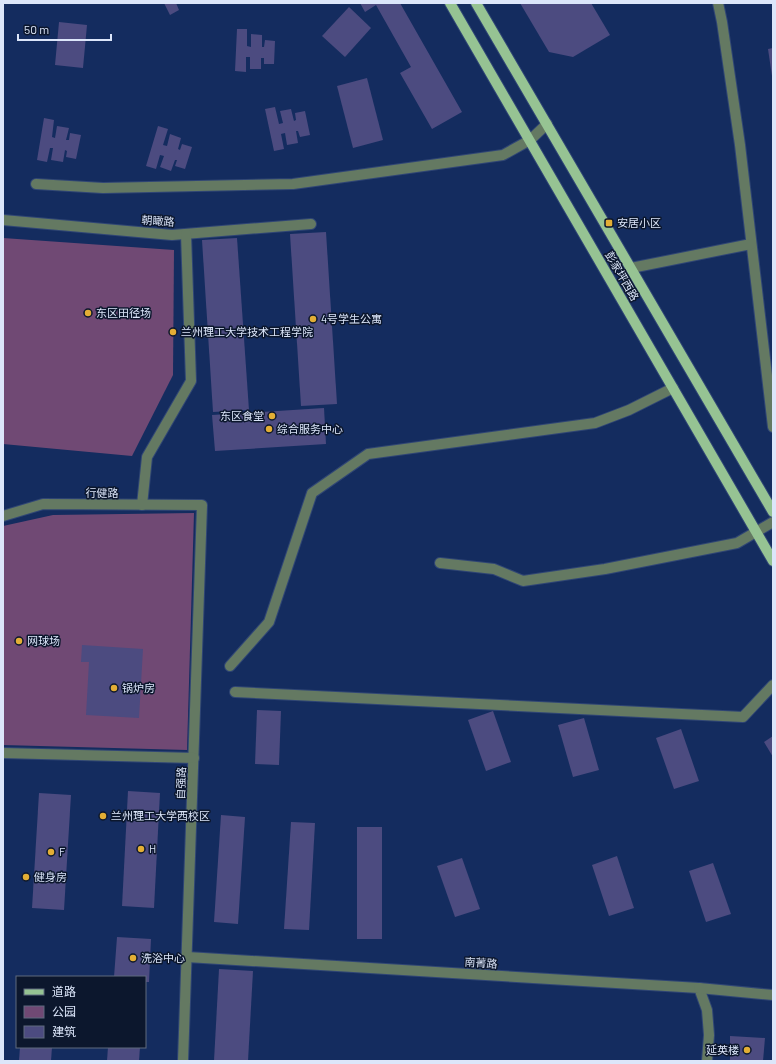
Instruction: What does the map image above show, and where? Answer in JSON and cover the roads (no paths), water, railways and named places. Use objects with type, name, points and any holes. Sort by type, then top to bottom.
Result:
[{"type":"main road","name":"彭家坪西路","points":[[450,3],[773,561]]},
{"type":"main road","name":"彭家坪西路","points":[[476,3],[773,512]]},
{"type":"street","points":[[718,3],[740,145],[773,427]]},
{"type":"street","points":[[36,184],[103,188],[293,184],[504,155],[530,140],[547,124]]},
{"type":"street","name":"朝瞰路","points":[[3,220],[172,235],[311,224]]},
{"type":"street","points":[[142,505],[147,457],[191,381],[186,234]]},
{"type":"street","points":[[631,268],[752,244]]},
{"type":"street","points":[[230,666],[269,622],[312,493],[368,454],[596,423],[629,410],[673,388]]},
{"type":"street","name":"行健路","points":[[3,516],[43,504],[202,505]]},
{"type":"street","name":"自强路","points":[[183,1061],[202,505]]},
{"type":"street","points":[[440,563],[494,569],[523,581],[605,568],[737,543],[773,522]]},
{"type":"street","points":[[234,692],[427,700],[743,717],[773,685]]},
{"type":"street","points":[[3,753],[194,758]]},
{"type":"street","name":"南菁路","points":[[187,957],[700,988],[773,995]]},
{"type":"street","points":[[700,988],[707,1010],[709,1035],[707,1061]]},
{"type":"place","name":"安居小区","points":[[609,223]]},
{"type":"place","name":"东区田径场","points":[[88,313]]},
{"type":"place","name":"4号学生公寓","points":[[313,319]]},
{"type":"place","name":"兰州理工大学技术工程学院","points":[[173,332]]},
{"type":"place","name":"东区食堂","points":[[272,416]]},
{"type":"place","name":"综合服务中心","points":[[269,429]]},
{"type":"place","name":"网球场","points":[[19,641]]},
{"type":"place","name":"锅炉房","points":[[114,688]]},
{"type":"place","name":"兰州理工大学西校区","points":[[103,816]]},
{"type":"place","name":"H","points":[[141,849]]},
{"type":"place","name":"F","points":[[51,852]]},
{"type":"place","name":"健身房","points":[[26,877]]},
{"type":"place","name":"洗浴中心","points":[[133,958]]},
{"type":"place","name":"延英楼","points":[[747,1050]]}]
